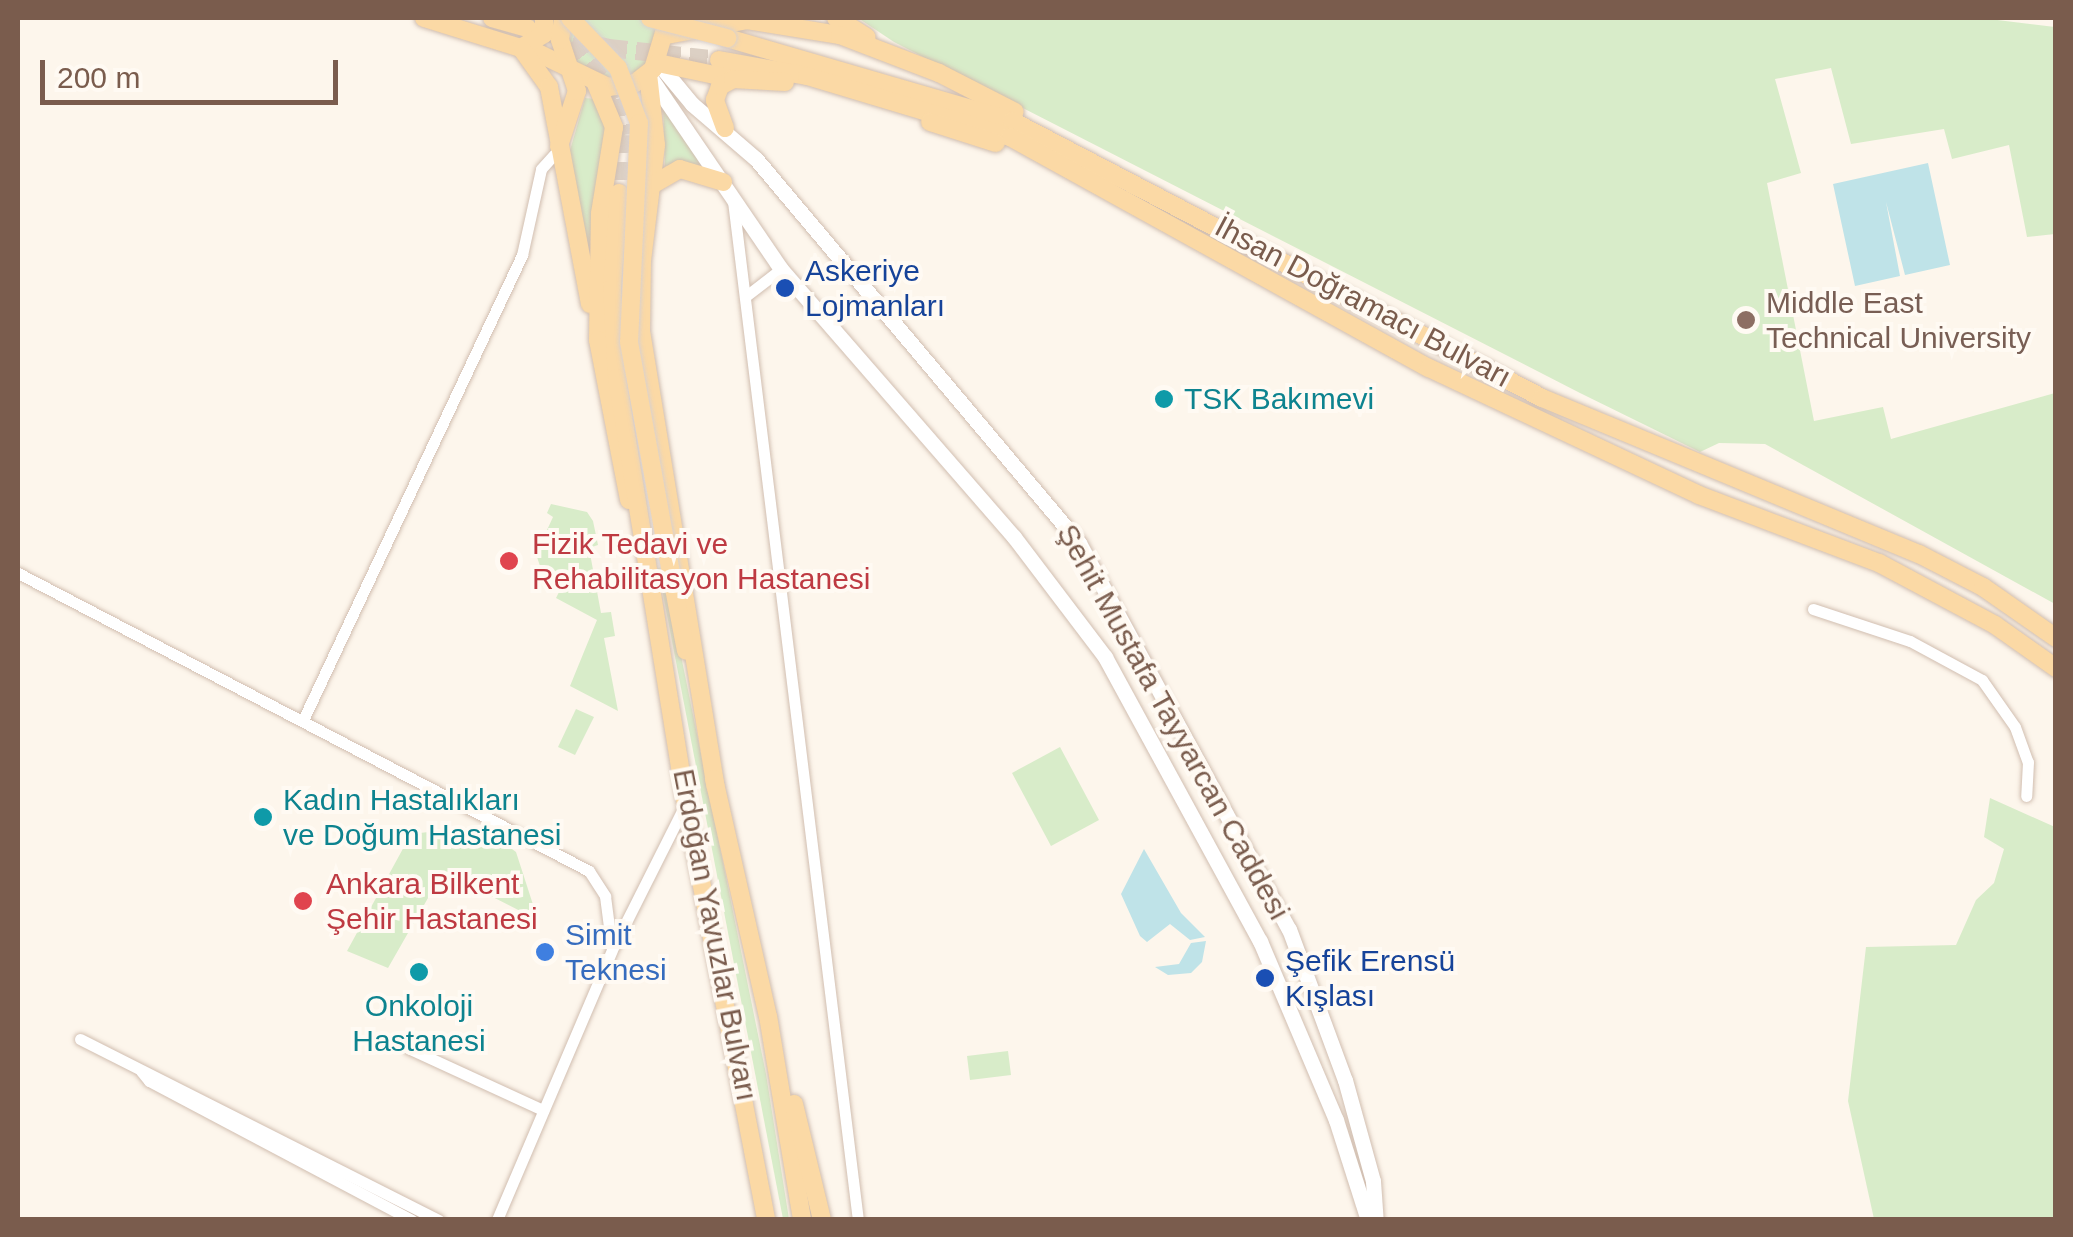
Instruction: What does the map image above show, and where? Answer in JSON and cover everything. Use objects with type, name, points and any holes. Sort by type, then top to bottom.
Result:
[{"type":"main road","points":[[424,18],[572,67],[596,84],[614,127],[634,114],[656,124]]},
{"type":"main road","points":[[492,18],[536,22],[544,34],[521,48]]},
{"type":"main road","points":[[556,151],[574,108],[572,67],[560,40],[566,18]]},
{"type":"main road","name":"Erdoğan Yavuzlar Bulvarı","points":[[566,18],[618,68],[639,123],[629,342],[671,574],[768,1016],[802,1220]]},
{"type":"main road","name":"İhsan Doğramacı Bulvarı","points":[[650,18],[976,108],[1164,196],[1542,398],[1919,554],[1982,587],[2056,638]]},
{"type":"main road","points":[[836,18],[887,51],[984,96],[1164,196]]},
{"type":"main road","points":[[596,84],[627,85],[653,68],[666,26],[764,20],[887,51]]},
{"type":"main road","points":[[521,48],[549,88],[556,151],[598,340]]},
{"type":"main road","name":"İhsan Doğramacı Bulvarı","points":[[719,60],[970,120],[1138,206],[1527,418],[1699,495],[1918,582],[2056,668]]},
{"type":"main road","points":[[653,68],[733,80],[783,82],[972,135],[1138,206]]},
{"type":"main road","name":"Erdoğan Yavuzlar Bulvarı","points":[[653,68],[656,124],[640,279],[643,350],[690,605],[716,787]]},
{"type":"main road","name":"Şehit Mustafa Tayyarcan Caddesi","points":[[653,68],[725,128],[1066,525],[1289,929],[1345,1080],[1373,1181],[1376,1220]]},
{"type":"main road","name":"Şehit Mustafa Tayyarcan Caddesi","points":[[653,68],[781,269],[988,507],[1105,657],[1260,941],[1336,1120],[1368,1220]]},
{"type":"main road","points":[[725,128],[715,100],[720,86],[733,80]]},
{"type":"main road","name":"Erdoğan Yavuzlar Bulvarı","points":[[614,127],[599,225],[598,340],[664,650]]},
{"type":"main road","points":[[652,185],[680,169],[728,189]]},
{"type":"main road","name":"Erdoğan Yavuzlar Bulvarı","points":[[619,193],[614,349],[686,802],[766,1220]]},
{"type":"main road","points":[[1260,941],[1289,929]]},
{"type":"main road","points":[[768,1016],[822,1220]]},
{"type":"street","points":[[303,720],[522,256],[541,169],[556,151]]},
{"type":"street","points":[[728,189],[746,296],[858,1220]]},
{"type":"street","points":[[746,296],[781,269]]},
{"type":"street","points":[[18,573],[589,872],[605,896],[612,950]]},
{"type":"street","points":[[1812,609],[1910,641],[1982,680],[2015,727],[2028,762],[2026,796]]},
{"type":"street","points":[[497,1220],[612,950],[686,802]]},
{"type":"street","points":[[80,1039],[141,1070],[154,1071],[439,1220]]},
{"type":"street","points":[[408,1048],[543,1110]]},
{"type":"street","points":[[141,1070],[149,1081],[412,1220]]},
{"type":"green space","points":[[574,18],[653,18],[658,41],[642,72],[612,82],[578,64],[570,41]]},
{"type":"green space","name":"Middle East Technical University","points":[[858,18],[1981,18],[2055,27],[2055,234],[2027,237],[2009,145],[1952,159],[1944,129],[1851,144],[1831,68],[1775,79],[1801,173],[1767,183],[1814,421],[1883,407],[1891,439],[2055,393],[2055,604],[1765,444],[1719,443],[1700,452],[894,42]]},
{"type":"green space","points":[[585,98],[595,99],[606,129],[589,251],[569,154]]},
{"type":"green space","points":[[663,103],[704,165],[665,166]]},
{"type":"green space","points":[[551,504],[587,512],[593,521],[598,545],[589,548],[601,613],[611,612],[615,636],[604,638],[618,711],[570,686],[597,620],[556,598],[563,584],[542,572],[536,554],[553,517],[547,513]]},
{"type":"green space","points":[[663,567],[766,1074],[789,1219],[783,1219],[658,568]]},
{"type":"green space","points":[[576,709],[594,717],[575,755],[558,747]]},
{"type":"green space","points":[[1060,747],[1099,820],[1051,846],[1012,773]]},
{"type":"green space","points":[[1990,798],[2055,827],[2055,1219],[1874,1219],[1848,1101],[1866,947],[1956,945],[1976,900],[1994,883],[2004,849],[1984,837]]},
{"type":"green space","points":[[481,826],[516,852],[538,920],[473,887],[469,893],[436,884],[388,968],[347,951],[411,834]]},
{"type":"green space","points":[[1008,1051],[1011,1075],[970,1080],[967,1056]]},
{"type":"water","points":[[1928,163],[1950,265],[1905,275],[1886,202],[1900,276],[1855,286],[1833,184]]},
{"type":"water","points":[[1144,849],[1181,913],[1205,937],[1190,940],[1170,924],[1147,942],[1140,936],[1121,894]]},
{"type":"water","points":[[1206,941],[1202,962],[1191,973],[1168,975],[1155,967],[1179,964],[1191,943]]},
{"type":"tunnel","points":[[547,33],[609,48],[719,60]]},
{"type":"tunnel","points":[[573,41],[616,99],[623,135],[619,193]]},
{"type":"place","name":"Askeriye Lojmanları","points":[[785,288]]},
{"type":"place","name":"Middle East Technical University","points":[[1746,320]]},
{"type":"place","name":"TSK Bakımevi","points":[[1164,399]]},
{"type":"place","name":"Fizik Tedavi ve Rehabilitasyon Hastanesi","points":[[509,561]]},
{"type":"place","name":"Kadın Hastalıkları ve Doğum Hastanesi","points":[[263,817]]},
{"type":"place","name":"Ankara Bilkent Şehir Hastanesi","points":[[303,901]]},
{"type":"place","name":"Simit Teknesi","points":[[545,952]]},
{"type":"place","name":"Onkoloji Hastanesi","points":[[419,972]]},
{"type":"place","name":"Şefik Erensü Kışlası","points":[[1265,978]]}]
